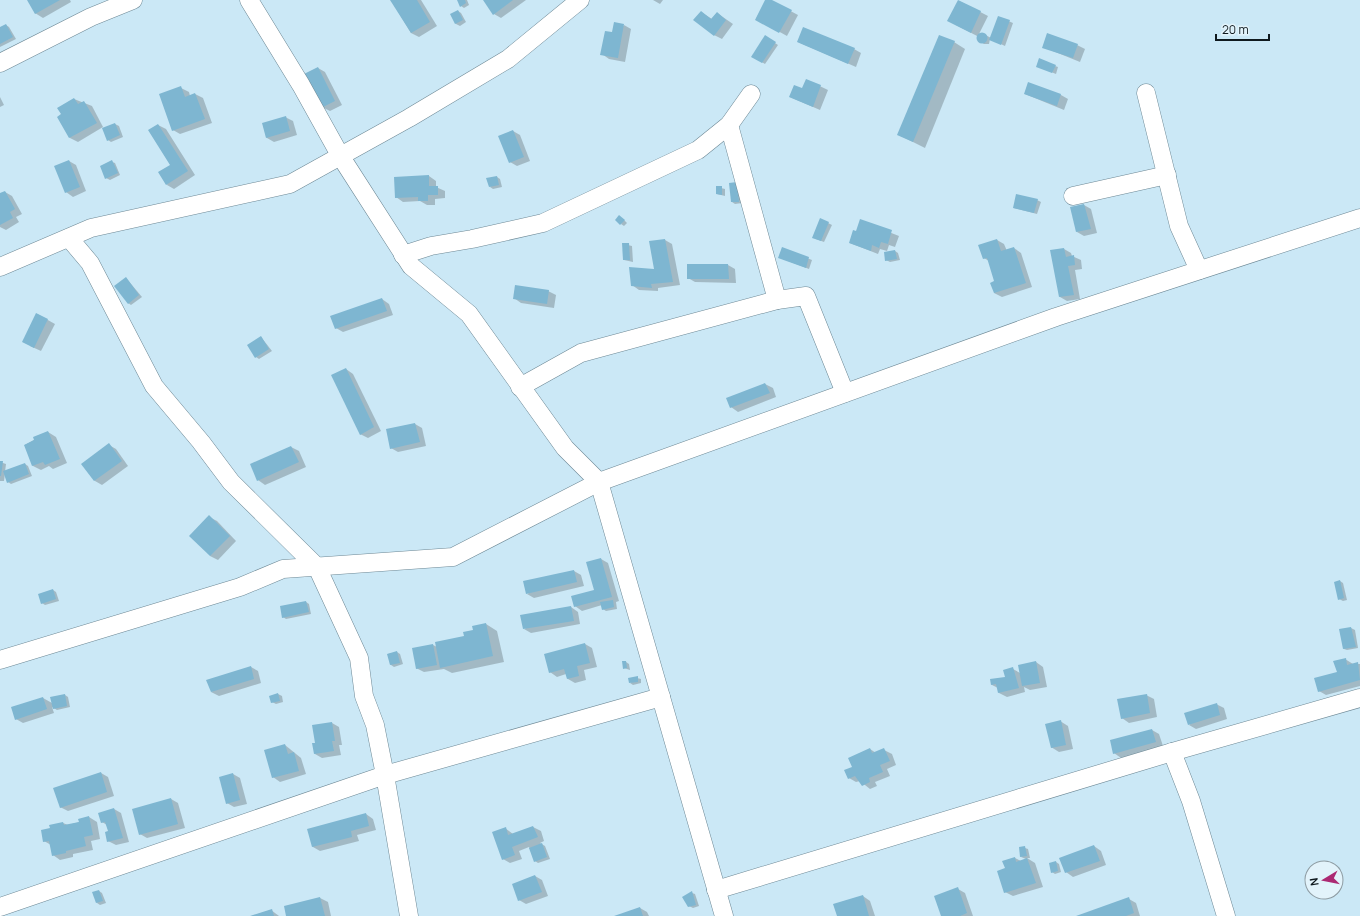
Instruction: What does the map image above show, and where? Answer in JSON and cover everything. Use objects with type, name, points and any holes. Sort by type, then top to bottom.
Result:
[{"type":"street","points":[[0,63],[91,17],[133,0]]},
{"type":"street","points":[[249,0],[301,85],[341,157],[410,266],[469,314],[565,448],[599,482],[724,916]]},
{"type":"street","points":[[0,267],[91,228],[290,184],[341,157],[508,59],[580,0]]},
{"type":"street","points":[[1146,93],[1179,226],[1199,270]]},
{"type":"street","points":[[404,256],[431,246],[472,239],[543,222],[698,150],[729,125],[751,94]]},
{"type":"street","points":[[729,125],[777,300]]},
{"type":"street","points":[[1073,196],[1167,176]]},
{"type":"street","points":[[0,660],[240,587],[283,569],[453,557],[599,482],[1056,316],[1360,218]]},
{"type":"street","points":[[69,238],[90,263],[154,386],[201,442],[231,482],[317,567],[359,658],[364,696],[375,725],[385,774],[409,916]]},
{"type":"street","points":[[520,387],[581,353],[777,300],[806,296],[845,393]]},
{"type":"street","points":[[0,907],[385,774],[661,697]]},
{"type":"street","points":[[716,890],[1172,752],[1360,698]]},
{"type":"street","points":[[1172,752],[1191,801],[1226,916]]},
{"type":"building","points":[[27,0],[60,0],[35,14]]},
{"type":"building","points":[[390,0],[417,0],[430,22],[411,33]]},
{"type":"building","points":[[457,0],[465,0],[466,3],[460,7]]},
{"type":"building","points":[[483,0],[513,0],[493,15]]},
{"type":"building","points":[[765,0],[772,0],[792,10],[779,33],[755,20]]},
{"type":"building","points":[[958,0],[981,11],[971,33],[947,21]]},
{"type":"building","points":[[458,10],[463,20],[455,24],[450,14]]},
{"type":"building","points":[[701,11],[711,19],[717,12],[726,20],[714,36],[693,20]]},
{"type":"building","points":[[998,16],[1010,20],[1001,45],[989,40]]},
{"type":"building","points":[[614,22],[624,24],[618,58],[600,55],[605,31],[612,32]]},
{"type":"building","points":[[6,24],[13,37],[0,44],[0,27]]},
{"type":"building","points":[[803,27],[855,48],[848,64],[797,42]]},
{"type":"building","points":[[982,32],[986,34],[988,38],[986,42],[982,44],[978,42],[976,38],[978,34]]},
{"type":"building","points":[[1047,33],[1078,44],[1073,58],[1042,48]]},
{"type":"building","points":[[765,35],[776,42],[762,63],[751,57]]},
{"type":"building","points":[[939,35],[955,41],[913,142],[897,135]]},
{"type":"building","points":[[1039,58],[1056,65],[1052,73],[1036,67]]},
{"type":"building","points":[[318,67],[335,101],[321,108],[304,74]]},
{"type":"building","points":[[806,79],[821,85],[813,107],[789,97],[794,85],[802,88]]},
{"type":"building","points":[[1028,82],[1061,94],[1057,106],[1024,94]]},
{"type":"building","points":[[181,86],[185,97],[195,93],[205,119],[172,131],[159,94]]},
{"type":"building","points":[[74,98],[78,104],[84,101],[97,123],[69,138],[57,117],[61,114],[57,108]]},
{"type":"building","points":[[286,116],[290,131],[266,138],[262,123]]},
{"type":"building","points":[[115,123],[120,135],[107,141],[102,128]]},
{"type":"building","points":[[158,124],[188,171],[166,185],[158,172],[170,165],[148,130]]},
{"type":"building","points":[[513,130],[524,157],[509,163],[498,136]]},
{"type":"building","points":[[69,160],[80,187],[65,193],[54,166]]},
{"type":"building","points":[[112,160],[118,173],[105,179],[100,166]]},
{"type":"building","points":[[429,175],[429,186],[438,186],[438,195],[428,195],[428,201],[418,201],[418,197],[395,198],[394,177]]},
{"type":"building","points":[[497,176],[499,185],[489,187],[486,178]]},
{"type":"building","points":[[737,182],[739,202],[731,202],[729,183]]},
{"type":"building","points":[[716,186],[722,186],[722,195],[716,194]]},
{"type":"building","points":[[5,191],[15,209],[10,212],[13,218],[0,225],[0,193]]},
{"type":"building","points":[[1016,194],[1038,199],[1034,213],[1013,208]]},
{"type":"building","points":[[1084,204],[1091,229],[1076,232],[1070,207]]},
{"type":"building","points":[[619,215],[625,220],[620,225],[615,220]]},
{"type":"building","points":[[820,218],[829,222],[821,241],[812,238]]},
{"type":"building","points":[[860,219],[892,230],[888,244],[881,242],[879,248],[872,245],[871,251],[849,243],[853,230],[856,231]]},
{"type":"building","points":[[665,239],[673,282],[651,284],[652,288],[631,286],[629,267],[654,269],[649,241]]},
{"type":"building","points":[[997,239],[1001,251],[1014,247],[1026,283],[994,293],[990,283],[994,281],[987,258],[983,259],[978,245]]},
{"type":"building","points":[[622,243],[629,243],[630,260],[623,260]]},
{"type":"building","points":[[782,247],[809,257],[806,268],[778,258]]},
{"type":"building","points":[[1064,248],[1066,257],[1074,255],[1075,265],[1068,266],[1074,295],[1059,297],[1050,250]]},
{"type":"building","points":[[895,250],[897,259],[885,261],[884,252]]},
{"type":"building","points":[[687,264],[728,264],[729,279],[687,279]]},
{"type":"building","points":[[126,277],[139,295],[128,304],[114,286]]},
{"type":"building","points":[[515,285],[549,290],[547,304],[513,299]]},
{"type":"building","points":[[382,298],[387,311],[335,329],[330,316]]},
{"type":"building","points":[[36,313],[48,319],[34,348],[22,342]]},
{"type":"building","points":[[261,336],[269,349],[255,358],[247,345]]},
{"type":"building","points":[[346,368],[374,427],[360,435],[331,375]]},
{"type":"building","points":[[765,383],[770,393],[730,408],[726,398]]},
{"type":"building","points":[[415,423],[420,442],[390,449],[386,429]]},
{"type":"building","points":[[48,431],[60,459],[45,465],[43,462],[32,466],[24,445],[34,440],[33,437]]},
{"type":"building","points":[[109,443],[122,461],[94,481],[81,464]]},
{"type":"building","points":[[291,446],[299,462],[257,481],[250,464]]},
{"type":"building","points":[[0,461],[3,461],[1,476],[0,476]]},
{"type":"building","points":[[25,463],[29,474],[7,483],[3,471]]},
{"type":"building","points":[[209,515],[230,536],[210,556],[189,536]]},
{"type":"building","points":[[601,558],[612,597],[574,607],[571,596],[594,590],[586,562]]},
{"type":"building","points":[[574,570],[577,582],[526,594],[523,581]]},
{"type":"building","points":[[1340,580],[1344,598],[1338,600],[1334,582]]},
{"type":"building","points":[[53,589],[56,599],[41,604],[38,594]]},
{"type":"building","points":[[613,600],[614,607],[602,610],[600,602]]},
{"type":"building","points":[[306,601],[309,612],[282,618],[280,606]]},
{"type":"building","points":[[571,606],[574,621],[523,629],[520,615]]},
{"type":"building","points":[[486,623],[493,656],[440,668],[435,642],[464,636],[463,632],[473,630],[472,626]]},
{"type":"building","points":[[1351,627],[1356,647],[1343,649],[1339,629]]},
{"type":"building","points":[[585,643],[590,663],[577,666],[579,676],[567,679],[564,669],[549,673],[544,654]]},
{"type":"building","points":[[433,644],[437,665],[416,669],[412,648]]},
{"type":"building","points":[[397,651],[400,663],[390,665],[387,654]]},
{"type":"building","points":[[1346,658],[1347,665],[1358,662],[1360,680],[1318,692],[1314,678],[1337,672],[1333,661]]},
{"type":"building","points":[[622,661],[626,661],[627,668],[623,669]]},
{"type":"building","points":[[1036,661],[1040,683],[1022,686],[1018,665]]},
{"type":"building","points":[[251,666],[254,679],[211,692],[206,680]]},
{"type":"building","points":[[1013,667],[1019,688],[998,693],[996,684],[991,685],[990,679],[1005,677],[1003,670]]},
{"type":"building","points":[[638,676],[638,682],[629,683],[628,678]]},
{"type":"building","points":[[278,693],[280,701],[271,703],[269,696]]},
{"type":"building","points":[[65,694],[67,706],[53,709],[50,697]]},
{"type":"building","points":[[1147,694],[1150,713],[1121,719],[1117,699]]},
{"type":"building","points":[[43,697],[47,709],[15,720],[11,707]]},
{"type":"building","points":[[1217,703],[1220,715],[1188,725],[1184,713]]},
{"type":"building","points":[[1061,720],[1066,745],[1051,748],[1045,724]]},
{"type":"building","points":[[332,722],[335,741],[332,741],[334,751],[314,754],[312,743],[315,743],[312,725]]},
{"type":"building","points":[[1152,729],[1156,742],[1113,754],[1110,740]]},
{"type":"building","points":[[285,744],[288,754],[294,752],[299,771],[272,778],[264,750]]},
{"type":"building","points":[[870,748],[872,753],[884,748],[890,761],[880,765],[883,772],[869,778],[870,782],[862,786],[855,776],[848,779],[844,770],[852,767],[848,758]]},
{"type":"building","points":[[101,772],[107,792],[60,808],[53,788]]},
{"type":"building","points":[[233,773],[240,800],[226,804],[219,777]]},
{"type":"building","points":[[171,798],[178,824],[139,835],[132,809]]},
{"type":"building","points":[[114,808],[123,838],[107,842],[105,832],[108,831],[105,822],[101,823],[98,813]]},
{"type":"building","points":[[366,813],[369,826],[351,831],[352,837],[312,847],[307,829]]},
{"type":"building","points":[[89,816],[93,835],[84,837],[86,846],[52,856],[49,841],[43,842],[41,830],[50,828],[49,825],[63,822],[64,825],[79,822],[78,819]]},
{"type":"building","points":[[533,826],[538,837],[512,847],[515,855],[502,860],[492,832],[506,827],[508,835]]},
{"type":"building","points":[[542,843],[547,857],[534,862],[529,848]]},
{"type":"building","points":[[1094,845],[1100,861],[1065,873],[1059,858]]},
{"type":"building","points":[[1025,846],[1027,856],[1020,857],[1019,847]]},
{"type":"building","points":[[1015,857],[1016,862],[1027,858],[1036,883],[1004,893],[997,871],[1005,868],[1002,861]]},
{"type":"building","points":[[1056,861],[1058,871],[1051,873],[1049,863]]},
{"type":"building","points":[[535,875],[542,892],[518,901],[512,884]]},
{"type":"building","points":[[958,887],[967,913],[960,916],[941,916],[934,896]]},
{"type":"building","points":[[99,890],[103,901],[96,903],[92,892]]},
{"type":"building","points":[[692,891],[696,905],[688,907],[682,897]]},
{"type":"building","points":[[863,895],[869,916],[837,916],[833,904]]},
{"type":"building","points":[[320,897],[325,916],[286,916],[284,906]]},
{"type":"building","points":[[1129,897],[1134,913],[1126,916],[1076,916]]},
{"type":"building","points":[[640,907],[643,916],[614,916]]},
{"type":"building","points":[[272,909],[274,916],[250,916]]}]
